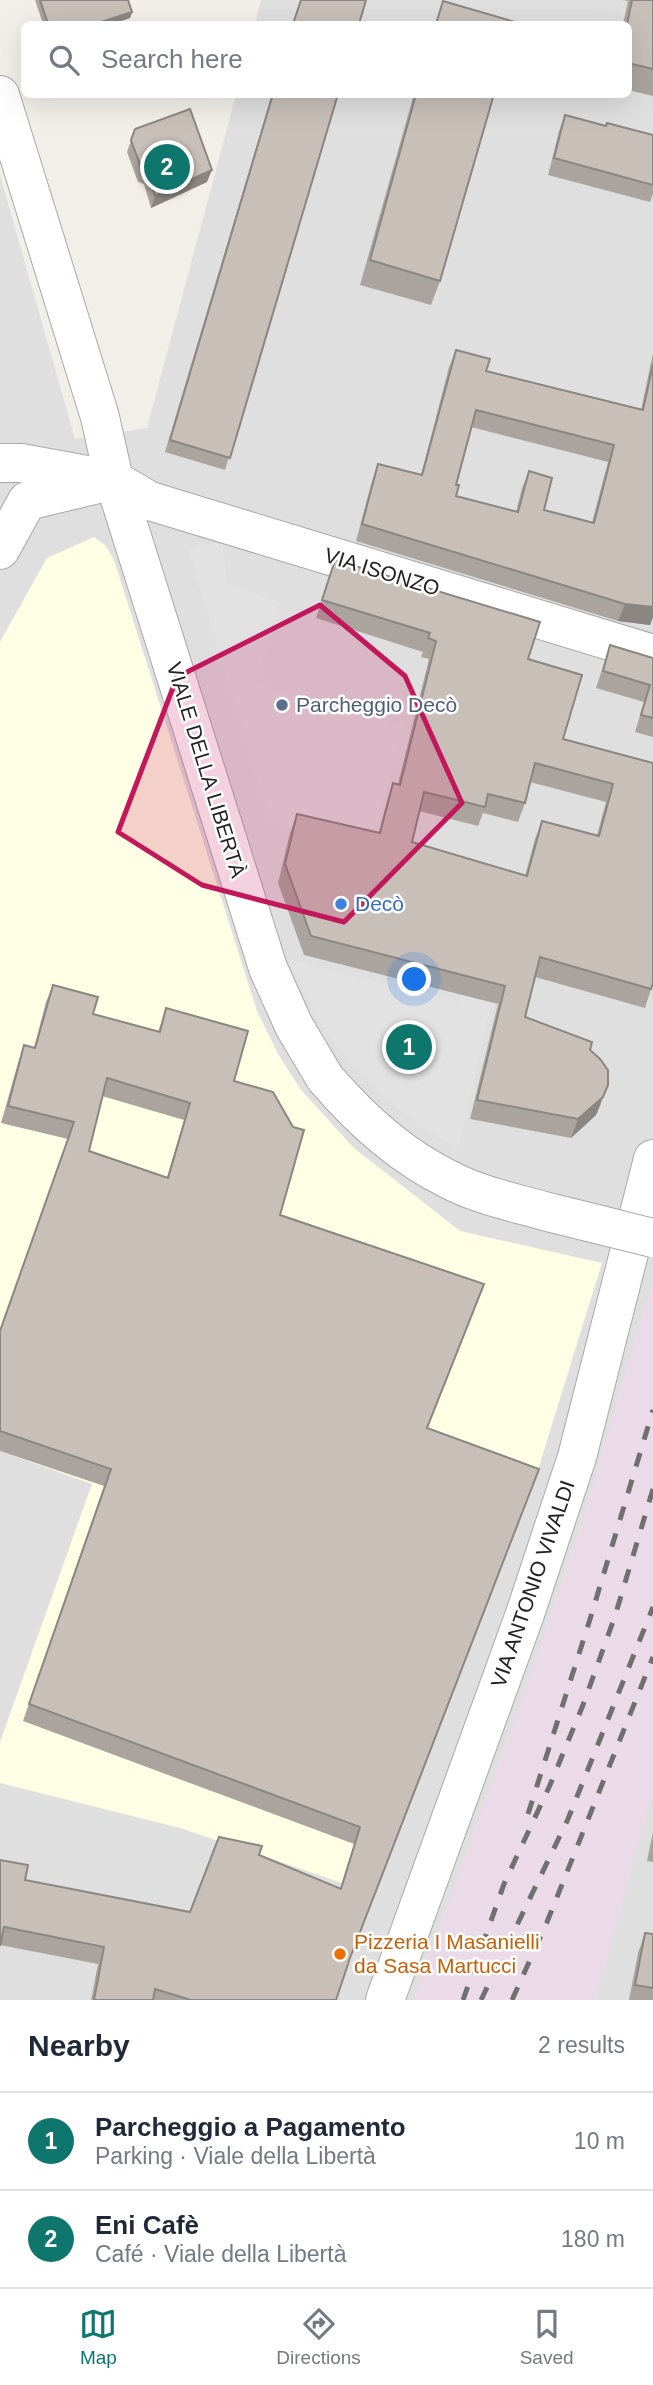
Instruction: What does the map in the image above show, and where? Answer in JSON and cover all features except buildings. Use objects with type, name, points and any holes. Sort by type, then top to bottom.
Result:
[{"type":"street","name":"VIALE DELLA LIBERTÀ","points":[[0,95],[100,417],[114,480],[268,968],[294,1026],[325,1079],[352,1110],[384,1139],[417,1162],[449,1180],[493,1197],[653,1238]]},
{"type":"street","name":"VIA ISONZO","points":[[0,463],[22,463],[114,480],[150,501],[653,654]]},
{"type":"street","points":[[0,550],[27,501],[114,480]]},
{"type":"street","name":"VIA ANTONIO VIVALDI","points":[[385,2000],[525,1614],[577,1457],[653,1159]]},
{"type":"highlighted area","points":[[320,605],[405,676],[462,803],[344,922],[202,885],[118,832],[177,677]]},
{"type":"shaded area","points":[[261,0],[653,0],[653,2000],[0,2000],[0,175],[75,439],[147,428],[235,98],[632,98],[632,21],[256,21]]},
{"type":"shaded area","points":[[94,537],[106,546],[114,560],[257,1011],[278,1054],[301,1090],[354,1148],[460,1231],[602,1263],[533,1486],[342,1883],[180,1828],[0,1783],[0,1742],[92,1484],[0,1451],[0,642],[47,558]]},
{"type":"shaded area","name":"Parcheggio Decò","points":[[207,544],[223,544],[227,583],[280,602],[255,683],[405,727],[370,846],[271,823],[188,550]]},
{"type":"shaded area","points":[[288,960],[459,1002],[463,988],[493,996],[458,1150],[416,1124],[384,1097],[349,1061],[326,1033]]},
{"type":"shaded area","points":[[653,1280],[653,1790],[596,2000],[413,2000],[578,1535]]},
{"type":"railway","points":[[528,1814],[653,1410]]},
{"type":"railway","points":[[463,2000],[504,1884],[550,1785],[583,1705],[615,1616],[653,1489]]},
{"type":"railway","points":[[481,2000],[568,1819],[653,1607]]},
{"type":"railway","points":[[512,2000],[547,1922],[653,1657]]},
{"type":"place","name":"Eni Cafè","points":[[167,167]]},
{"type":"place","name":"Parcheggio Decò","points":[[282,705]]},
{"type":"place","name":"Decò","points":[[341,904]]},
{"type":"place","name":"Parcheggio a Pagamento","points":[[409,1047]]},
{"type":"place","name":"Pizzeria I Masanielli da Sasa Martucci","points":[[340,1954]]}]
